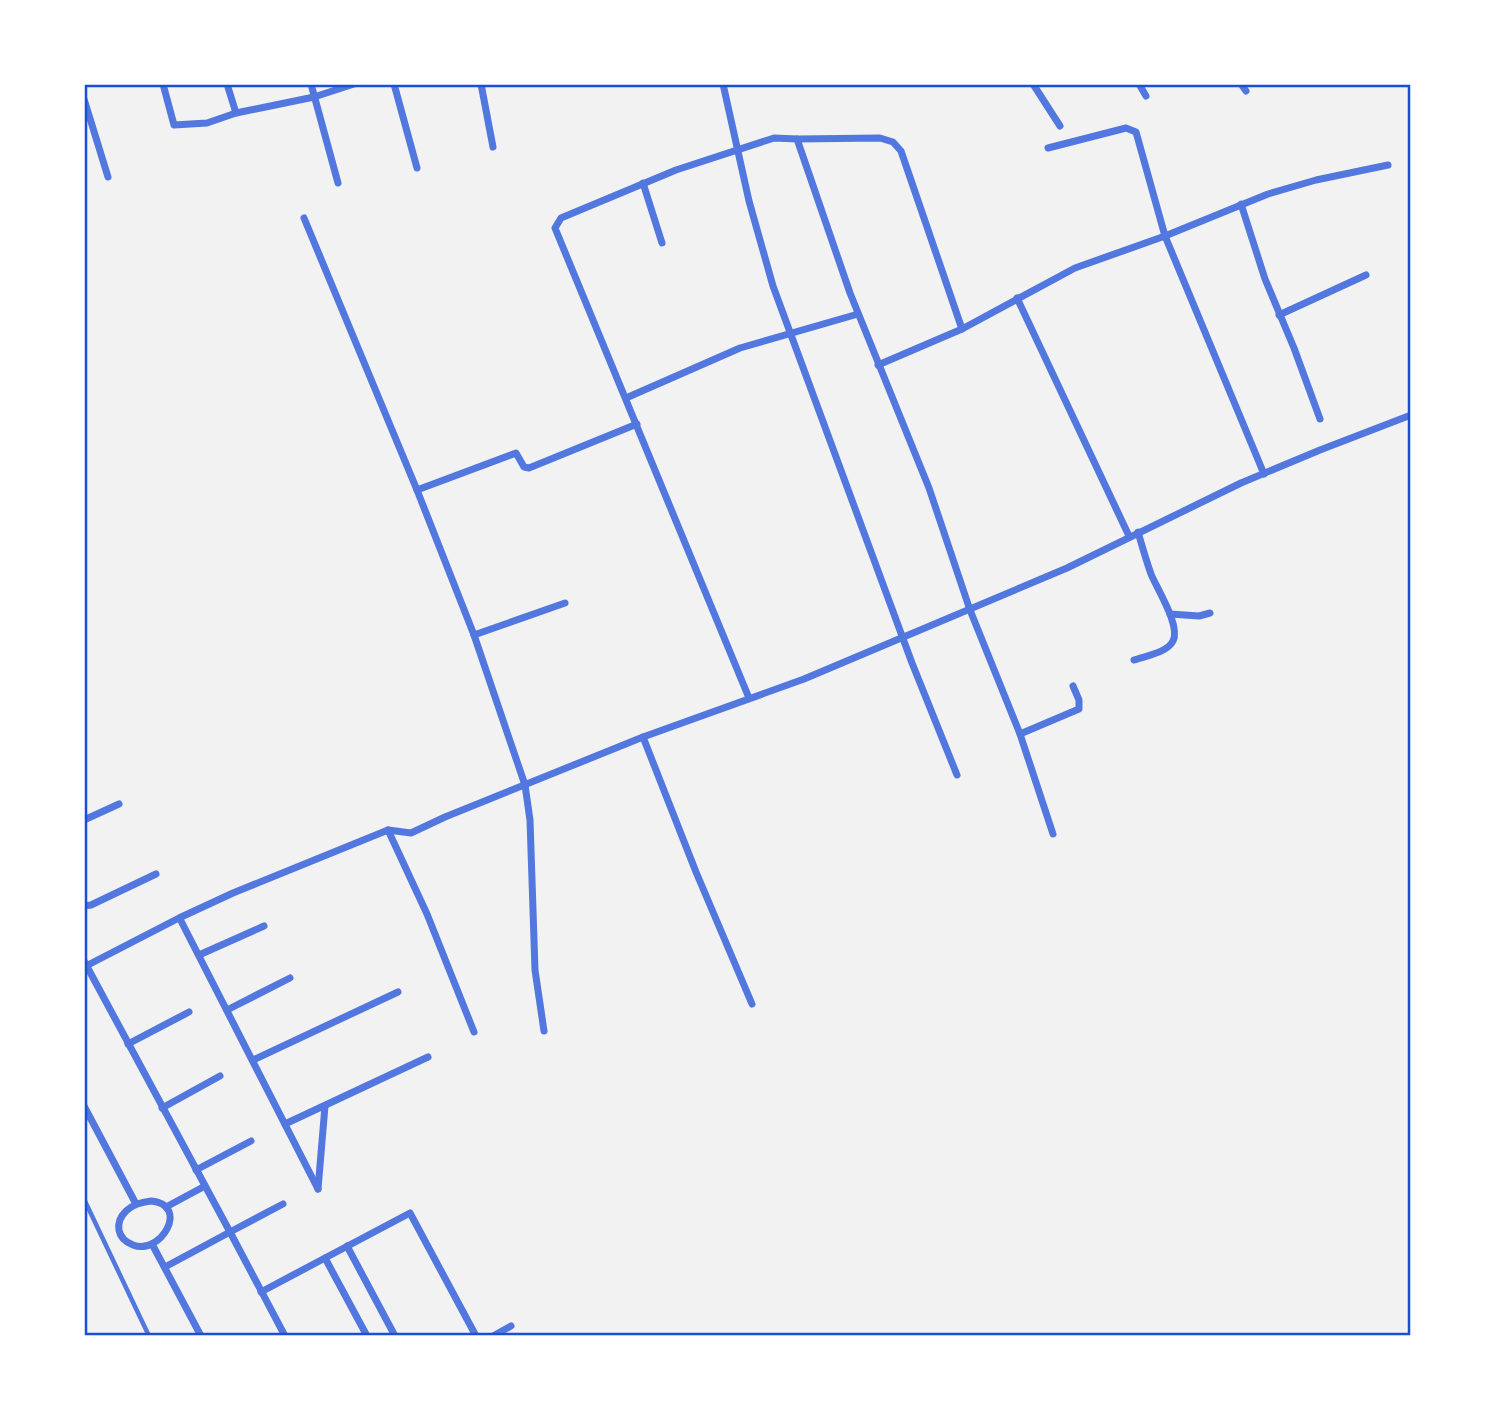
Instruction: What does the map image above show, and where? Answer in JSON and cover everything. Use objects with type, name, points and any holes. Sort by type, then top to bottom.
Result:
[{"type":"street","points":[[163,84],[174,125],[207,123],[236,113],[314,97],[354,84]]},
{"type":"street","points":[[227,84],[236,113]]},
{"type":"street","points":[[311,84],[338,183]]},
{"type":"street","points":[[394,84],[417,168]]},
{"type":"street","points":[[481,84],[493,147]]},
{"type":"street","points":[[723,84],[737,150],[773,286],[902,638],[957,775]]},
{"type":"street","points":[[1033,84],[1060,126]]},
{"type":"street","points":[[1139,84],[1146,96]]},
{"type":"street","points":[[84,99],[108,177]]},
{"type":"street","points":[[1048,148],[1126,128],[1138,136],[1165,236],[1264,474]]},
{"type":"street","points":[[749,698],[555,228],[561,218],[643,183],[774,138],[880,138],[893,142],[901,151],[962,329]]},
{"type":"street","points":[[797,139],[858,314],[929,488],[970,610],[1020,734],[1053,834]]},
{"type":"street","points":[[878,365],[962,329],[1075,268],[1165,236],[1241,204],[1316,180],[1388,165]]},
{"type":"street","points":[[643,183],[662,243]]},
{"type":"street","points":[[1241,204],[1279,314],[1320,419]]},
{"type":"street","points":[[304,218],[474,635],[525,785],[530,820],[535,970],[544,1031]]},
{"type":"street","points":[[1279,314],[1366,275]]},
{"type":"street","points":[[1017,299],[1129,536]]},
{"type":"street","points":[[626,398],[740,348],[858,314]]},
{"type":"street","points":[[285,1336],[85,964],[233,893],[388,830],[411,833],[643,737],[804,679],[1067,568],[1129,536],[1264,474],[1411,415]]},
{"type":"street","points":[[417,490],[516,453],[524,467],[529,468],[637,424]]},
{"type":"street","points":[[1133,660],[1164,649],[1173,641],[1175,632],[1170,614],[1152,576],[1138,532]]},
{"type":"street","points":[[474,635],[565,603]]},
{"type":"street","points":[[1170,614],[1199,617],[1210,613]]},
{"type":"street","points":[[1020,734],[1079,709],[1079,700],[1073,686]]},
{"type":"street","points":[[643,737],[752,1004]]},
{"type":"street","points":[[84,820],[119,804]]},
{"type":"street","points":[[388,830],[427,914],[474,1031]]},
{"type":"street","points":[[84,906],[156,874]]},
{"type":"street","points":[[180,919],[318,1189],[325,1106]]},
{"type":"street","points":[[198,955],[264,926]]},
{"type":"street","points":[[227,1010],[290,978]]},
{"type":"street","points":[[253,1059],[398,992]]},
{"type":"street","points":[[128,1044],[189,1012]]},
{"type":"street","points":[[285,1124],[428,1057]]},
{"type":"street","points":[[162,1108],[219,1076]]},
{"type":"street","points":[[84,1107],[136,1204]]},
{"type":"street","points":[[196,1170],[251,1141]]},
{"type":"street","points":[[166,1206],[205,1186]]},
{"type":"street","points":[[151,1201],[166,1206],[170,1215],[169,1226],[152,1244],[138,1247],[122,1240],[118,1224],[127,1210],[136,1204],[151,1201]]},
{"type":"street","points":[[165,1267],[283,1204]]},
{"type":"street","points":[[261,1292],[410,1213],[476,1336]]},
{"type":"street","points":[[152,1244],[201,1336]]},
{"type":"street","points":[[347,1246],[395,1336]]},
{"type":"street","points":[[325,1258],[367,1336]]},
{"type":"street","points":[[493,1336],[511,1326]]},
{"type":"lane","points":[[84,1199],[149,1336]]}]
